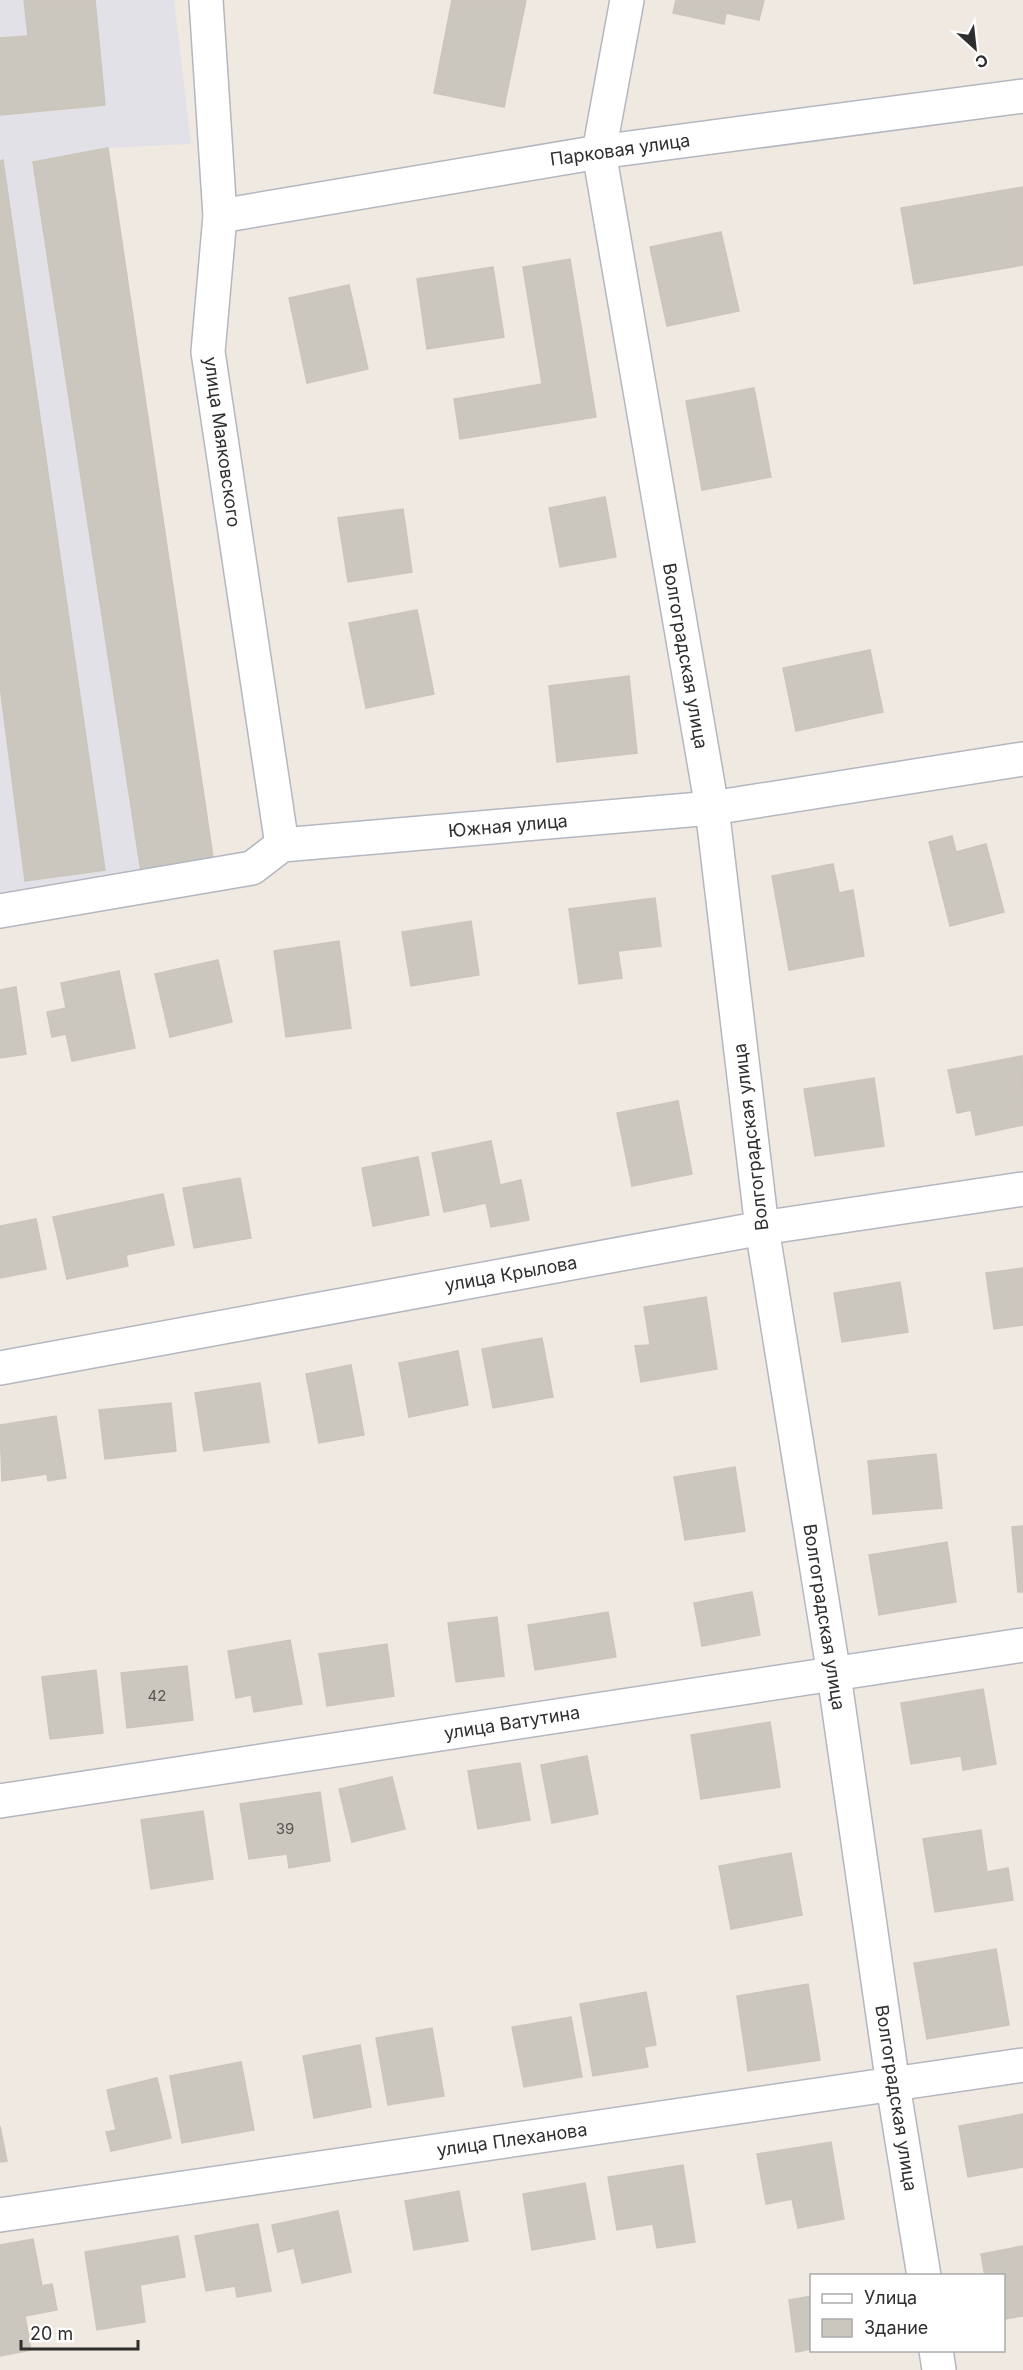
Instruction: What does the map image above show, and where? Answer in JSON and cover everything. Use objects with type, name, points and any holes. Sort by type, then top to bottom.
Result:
[{"type":"street","name":"улица Маяковского","points":[[206,0],[220,216],[208,352],[282,845]]},
{"type":"street","name":"Волгоградская улица","points":[[627,0],[599,152],[712,808],[762,1228],[834,1675],[893,2085],[924,2274]]},
{"type":"street","name":"Парковая улица","points":[[220,216],[599,152],[1023,96]]},
{"type":"street","name":"Южная улица","points":[[282,845],[712,808],[1023,759]]},
{"type":"street","points":[[0,911],[252,868],[282,845]]},
{"type":"street","name":"улица Крылова","points":[[0,1368],[762,1228],[1023,1189]]},
{"type":"street","name":"улица Ватутина","points":[[0,1801],[1023,1645]]},
{"type":"street","name":"улица Плеханова","points":[[0,2215],[1023,2065]]},
{"type":"street","points":[[936,2352],[939,2370]]},
{"type":"shaded area","points":[[0,0],[174,0],[191,144],[108,148],[214,864],[0,895]]},
{"type":"building","points":[[24,0],[95,0],[105,105],[0,115],[0,38],[28,36]]},
{"type":"building","points":[[452,0],[526,0],[504,107],[434,93]]},
{"type":"building","points":[[676,0],[764,0],[759,20],[726,13],[724,24],[673,13]]},
{"type":"building","points":[[108,148],[214,864],[141,872],[33,162]]},
{"type":"building","points":[[3,160],[105,870],[25,881],[0,685],[0,161]]},
{"type":"building","points":[[1023,187],[1023,265],[914,284],[901,208]]},
{"type":"building","points":[[721,232],[739,311],[667,326],[650,247]]},
{"type":"building","points":[[570,259],[596,417],[460,439],[454,399],[542,384],[523,267]]},
{"type":"building","points":[[493,267],[504,337],[427,349],[417,279]]},
{"type":"building","points":[[349,285],[368,369],[307,383],[289,298]]},
{"type":"building","points":[[754,388],[771,477],[702,490],[686,401]]},
{"type":"building","points":[[605,497],[616,557],[560,567],[549,508]]},
{"type":"building","points":[[403,509],[412,572],[348,582],[338,518]]},
{"type":"building","points":[[417,610],[434,694],[366,708],[349,623]]},
{"type":"building","points":[[870,650],[883,712],[796,731],[783,668]]},
{"type":"building","points":[[629,676],[637,753],[557,762],[549,686]]},
{"type":"building","points":[[952,836],[956,852],[986,844],[1004,912],[950,926],[929,842]]},
{"type":"building","points":[[833,864],[839,893],[853,890],[864,956],[789,970],[772,876]]},
{"type":"building","points":[[655,898],[661,946],[618,951],[622,978],[579,984],[569,909]]},
{"type":"building","points":[[471,921],[479,975],[411,986],[402,932]]},
{"type":"building","points":[[339,941],[351,1028],[286,1037],[274,951]]},
{"type":"building","points":[[218,960],[232,1022],[170,1037],[155,974]]},
{"type":"building","points":[[119,971],[135,1048],[72,1061],[66,1034],[52,1037],[47,1012],[66,1008],[61,983]]},
{"type":"building","points":[[16,987],[26,1054],[0,1058],[0,990]]},
{"type":"building","points":[[1022,1056],[1023,1125],[976,1135],[971,1110],[957,1113],[948,1070]]},
{"type":"building","points":[[874,1078],[884,1146],[815,1156],[804,1089]]},
{"type":"building","points":[[678,1101],[692,1174],[632,1186],[617,1113]]},
{"type":"building","points":[[491,1141],[500,1185],[521,1180],[529,1220],[491,1227],[486,1203],[444,1212],[432,1153]]},
{"type":"building","points":[[418,1157],[429,1215],[373,1226],[362,1168]]},
{"type":"building","points":[[240,1178],[251,1238],[194,1248],[183,1188]]},
{"type":"building","points":[[163,1194],[174,1245],[126,1255],[128,1266],[67,1279],[53,1217]]},
{"type":"building","points":[[36,1219],[46,1269],[0,1278],[0,1226]]},
{"type":"building","points":[[1023,1268],[1023,1325],[994,1329],[986,1273]]},
{"type":"building","points":[[900,1282],[908,1332],[842,1342],[834,1293]]},
{"type":"building","points":[[706,1297],[717,1369],[641,1382],[635,1346],[650,1345],[644,1307]]},
{"type":"building","points":[[542,1338],[553,1397],[493,1408],[482,1349]]},
{"type":"building","points":[[458,1351],[468,1405],[409,1417],[399,1363]]},
{"type":"building","points":[[351,1365],[364,1435],[319,1443],[306,1374]]},
{"type":"building","points":[[260,1383],[269,1442],[204,1451],[195,1393]]},
{"type":"building","points":[[171,1403],[176,1451],[105,1459],[99,1410]]},
{"type":"building","points":[[56,1416],[66,1478],[48,1481],[47,1474],[2,1481],[0,1425]]},
{"type":"building","points":[[936,1454],[942,1508],[873,1514],[868,1461]]},
{"type":"building","points":[[735,1467],[745,1531],[685,1540],[674,1477]]},
{"type":"building","points":[[1023,1526],[1023,1592],[1018,1592],[1012,1527]]},
{"type":"building","points":[[947,1542],[956,1602],[879,1615],[869,1555]]},
{"type":"building","points":[[752,1592],[760,1635],[702,1646],[694,1603]]},
{"type":"building","points":[[608,1612],[616,1657],[535,1670],[528,1625]]},
{"type":"building","points":[[497,1617],[504,1676],[456,1682],[448,1623]]},
{"type":"building","points":[[290,1640],[302,1704],[254,1712],[251,1695],[236,1698],[228,1651]]},
{"type":"building","points":[[387,1644],[394,1696],[327,1706],[319,1654]]},
{"type":"building","points":[[187,1666],[193,1720],[127,1728],[121,1673]]},
{"type":"building","points":[[96,1670],[103,1733],[50,1739],[42,1677]]},
{"type":"building","points":[[983,1689],[996,1764],[963,1770],[961,1756],[911,1764],[901,1703]]},
{"type":"building","points":[[770,1722],[780,1787],[701,1799],[691,1735]]},
{"type":"building","points":[[587,1756],[598,1814],[552,1823],[541,1765]]},
{"type":"building","points":[[520,1763],[530,1820],[478,1829],[468,1771]]},
{"type":"building","points":[[392,1777],[405,1829],[352,1842],[339,1789]]},
{"type":"building","points":[[320,1792],[330,1861],[289,1868],[287,1854],[249,1859],[240,1804]]},
{"type":"building","points":[[203,1811],[213,1879],[151,1889],[141,1820]]},
{"type":"building","points":[[981,1830],[987,1872],[1008,1868],[1013,1900],[935,1912],[923,1839]]},
{"type":"building","points":[[791,1853],[802,1915],[731,1929],[719,1866]]},
{"type":"building","points":[[996,1949],[1009,2025],[927,2039],[914,1963]]},
{"type":"building","points":[[808,1984],[820,2060],[748,2071],[737,1996]]},
{"type":"building","points":[[646,1992],[656,2045],[644,2047],[648,2067],[593,2076],[580,2004]]},
{"type":"building","points":[[571,2017],[582,2077],[524,2087],[512,2027]]},
{"type":"building","points":[[432,2028],[444,2096],[388,2105],[376,2038]]},
{"type":"building","points":[[360,2045],[371,2107],[314,2118],[303,2056]]},
{"type":"building","points":[[241,2062],[254,2130],[182,2143],[170,2076]]},
{"type":"building","points":[[157,2078],[171,2138],[111,2151],[106,2132],[116,2130],[107,2090]]},
{"type":"building","points":[[1023,2114],[1023,2167],[968,2177],[959,2126]]},
{"type":"building","points":[[0,2126],[7,2161],[0,2162]]},
{"type":"building","points":[[831,2142],[844,2219],[798,2228],[792,2199],[766,2204],[757,2154]]},
{"type":"building","points":[[683,2165],[695,2242],[657,2248],[653,2224],[617,2230],[608,2177]]},
{"type":"building","points":[[585,2183],[595,2239],[532,2250],[523,2194]]},
{"type":"building","points":[[459,2191],[468,2241],[414,2250],[405,2201]]},
{"type":"building","points":[[338,2211],[351,2272],[302,2283],[294,2248],[278,2252],[272,2225]]},
{"type":"building","points":[[258,2224],[271,2291],[237,2297],[235,2286],[206,2291],[195,2236]]},
{"type":"building","points":[[178,2236],[185,2277],[140,2285],[145,2322],[97,2330],[85,2252]]},
{"type":"building","points":[[33,2239],[42,2286],[52,2284],[57,2310],[25,2316],[31,2350],[0,2356],[0,2245]]},
{"type":"building","points":[[1023,2246],[1023,2316],[1005,2319],[1005,2274],[985,2274],[981,2254]]},
{"type":"building","points":[[810,2296],[810,2349],[796,2352],[789,2300]]}]
